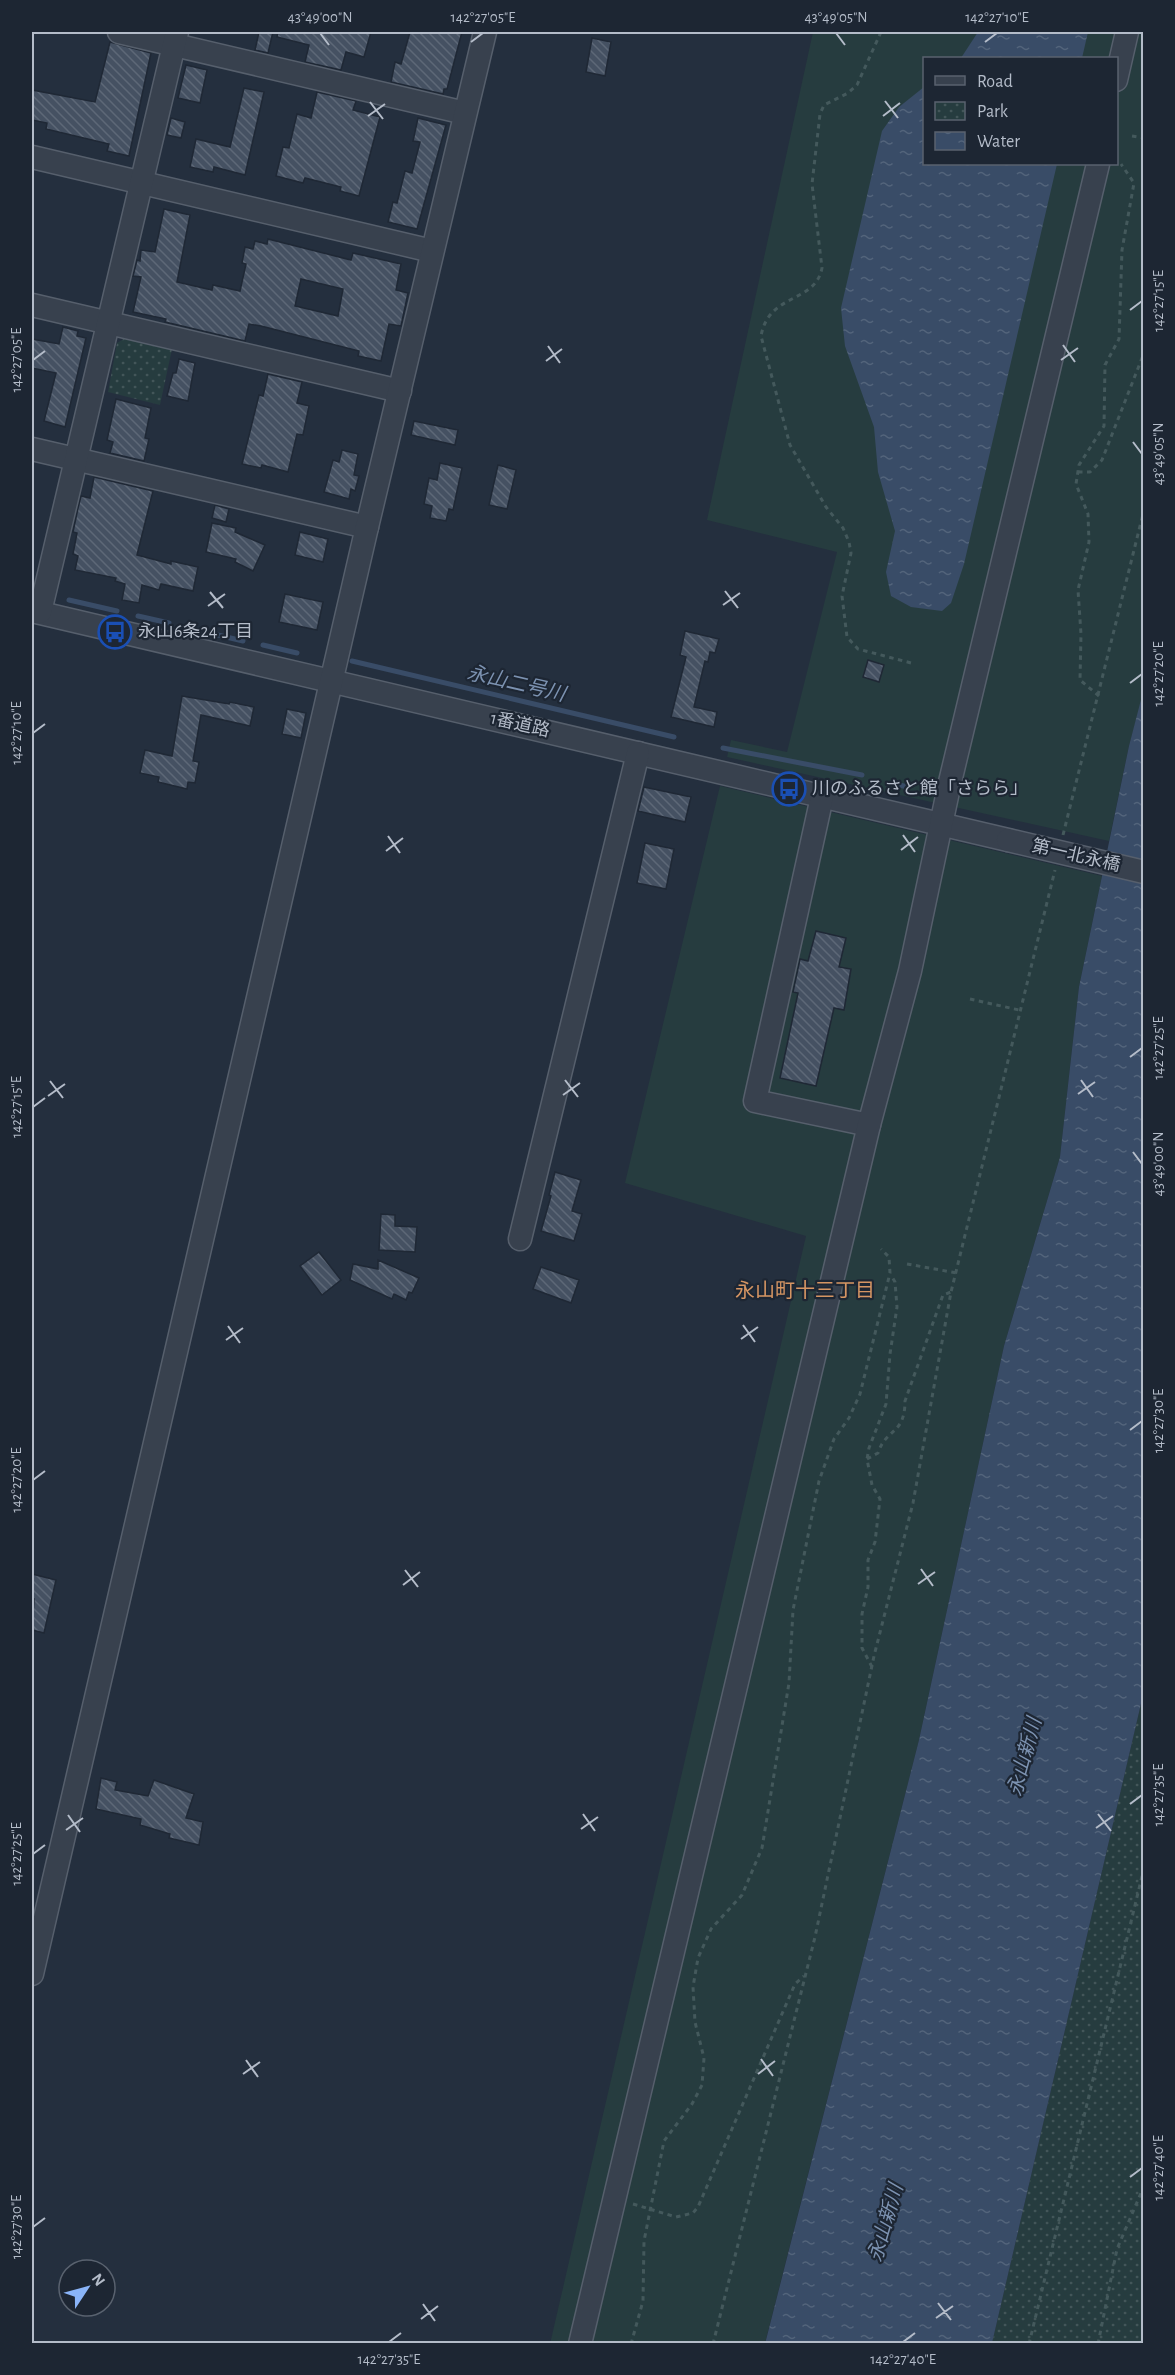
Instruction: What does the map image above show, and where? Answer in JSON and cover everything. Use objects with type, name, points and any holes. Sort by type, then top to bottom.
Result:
[{"type":"street","points":[[119,32],[175,38],[465,113]]},
{"type":"street","points":[[32,1974],[367,527],[485,32]]},
{"type":"street","points":[[1118,72],[1128,32]]},
{"type":"street","points":[[36,611],[109,323],[175,38]]},
{"type":"street","points":[[32,157],[432,252]]},
{"type":"street","points":[[580,2343],[869,1125],[910,971],[942,825],[1098,165]]},
{"type":"street","points":[[32,305],[400,392]]},
{"type":"street","points":[[32,449],[367,527]]},
{"type":"street","name":"1番道路","points":[[36,611],[1008,840]]},
{"type":"street","points":[[520,1239],[638,753]]},
{"type":"street","points":[[822,797],[755,1101],[869,1125]]},
{"type":"street","name":"第一北永橋","points":[[1008,840],[1143,872]]},
{"type":"path","points":[[881,32],[857,85],[824,105],[820,114],[812,184],[822,268],[820,280],[813,287],[775,308],[764,324],[762,336],[790,445],[826,507],[843,528],[849,542],[851,553],[842,596],[847,637],[858,649],[915,664]]},
{"type":"path","points":[[1132,136],[1143,138]]},
{"type":"path","points":[[1099,696],[1080,680],[1081,634],[1078,590],[1089,542],[1088,514],[1076,484],[1080,465],[1104,426],[1105,365],[1119,339],[1122,250],[1134,183],[1120,164]]},
{"type":"path","points":[[1078,472],[1090,472],[1102,460],[1143,353]]},
{"type":"path","points":[[1061,844],[1143,510]]},
{"type":"path","points":[[712,2343],[806,1975],[872,1667],[912,1503],[951,1292],[1056,867]]},
{"type":"path","points":[[970,999],[1019,1010]]},
{"type":"path","points":[[631,2343],[643,2301],[644,2241],[664,2141],[692,2104],[702,2085],[704,2058],[695,2022],[693,1987],[698,1958],[711,1929],[742,1894],[762,1848],[789,1683],[793,1610],[819,1481],[834,1439],[849,1418],[860,1394],[890,1273],[889,1257],[881,1249]]},
{"type":"path","points":[[907,1264],[957,1274]]},
{"type":"path","points":[[872,1667],[862,1648],[862,1614],[868,1587],[868,1560],[875,1542],[880,1499],[872,1485],[867,1459],[874,1431],[886,1404],[897,1307],[895,1282],[890,1273]]},
{"type":"path","points":[[867,1459],[878,1453],[881,1444],[900,1425],[905,1413],[905,1401],[943,1295],[951,1292]]},
{"type":"path","points":[[1029,2343],[1143,1868]]},
{"type":"path","points":[[615,2198],[676,2217],[693,2213],[698,2207],[795,1984],[806,1975]]},
{"type":"path","points":[[1098,2343],[1117,2249],[1143,2186]]},
{"type":"green space","points":[[813,32],[1143,32],[1144,692],[1129,746],[1109,841],[727,757],[731,740],[787,752],[837,552],[707,520]]},
{"type":"green space","points":[[127,337],[172,349],[160,405],[108,392],[117,343]]},
{"type":"green space","points":[[720,786],[1102,876],[1079,987],[1060,1157],[1004,1346],[919,1740],[765,2343],[550,2344],[806,1236],[625,1183]]},
{"type":"green space","points":[[1143,1695],[1143,2343],[992,2343]]},
{"type":"water","points":[[978,32],[1088,32],[1082,57],[962,57]]},
{"type":"water","points":[[923,88],[923,165],[1057,165],[964,564],[951,603],[942,611],[911,607],[891,596],[886,572],[895,531],[878,472],[874,427],[845,346],[841,308],[882,131],[899,107]]},
{"type":"water","name":"永山新川","points":[[1143,692],[1143,1695],[992,2343],[765,2344],[919,1740],[1004,1346],[1060,1157],[1079,987],[1129,746]]},
{"type":"building","points":[[259,32],[273,32],[268,53],[255,50]]},
{"type":"building","points":[[278,32],[371,32],[364,57],[346,52],[341,70],[305,62],[309,45],[277,37]]},
{"type":"building","points":[[410,32],[462,32],[447,89],[444,89],[443,94],[391,82],[395,62],[401,64]]},
{"type":"building","points":[[592,38],[611,42],[605,76],[586,72]]},
{"type":"building","points":[[110,42],[151,53],[129,156],[107,151],[109,144],[46,129],[47,123],[32,120],[32,90],[95,102]]},
{"type":"building","points":[[186,65],[207,70],[200,103],[178,98]]},
{"type":"building","points":[[244,88],[264,92],[245,175],[214,167],[213,172],[190,167],[196,139],[230,147]]},
{"type":"building","points":[[317,92],[356,101],[353,110],[380,117],[359,196],[340,191],[341,187],[305,178],[303,183],[276,176],[283,147],[289,148],[297,114],[311,118]]},
{"type":"building","points":[[171,118],[185,122],[181,138],[167,135]]},
{"type":"building","points":[[418,118],[446,125],[417,229],[388,222],[393,202],[397,203],[405,171],[412,173],[420,142],[413,141]]},
{"type":"building","points":[[164,209],[190,215],[177,282],[212,290],[213,285],[240,291],[246,264],[242,263],[245,247],[253,249],[255,241],[267,244],[268,239],[351,260],[353,253],[401,264],[396,290],[408,293],[401,326],[389,324],[381,361],[358,356],[359,351],[261,326],[249,324],[245,341],[165,322],[166,319],[133,312],[141,277],[133,276],[137,260],[140,261],[141,250],[155,252]],"holes":[[[301,279],[343,289],[338,316],[295,306]]]},
{"type":"building","points":[[63,327],[78,331],[77,336],[86,338],[65,427],[44,421],[56,373],[32,368],[32,339],[59,344]]},
{"type":"building","points":[[179,359],[195,363],[188,401],[167,396]]},
{"type":"building","points":[[268,374],[302,382],[297,403],[309,406],[303,435],[297,434],[288,472],[262,465],[261,468],[242,464],[259,395],[263,396]]},
{"type":"building","points":[[116,399],[151,408],[145,438],[149,439],[144,461],[110,453],[113,442],[107,440]]},
{"type":"building","points":[[414,421],[458,430],[455,445],[411,435]]},
{"type":"building","points":[[342,450],[358,454],[354,475],[359,476],[355,491],[351,489],[349,499],[324,492],[333,460],[339,462]]},
{"type":"building","points":[[440,463],[462,468],[453,510],[449,509],[446,521],[430,518],[432,506],[424,504],[429,478],[437,480]]},
{"type":"building","points":[[498,465],[516,470],[507,509],[489,505]]},
{"type":"building","points":[[94,477],[153,491],[137,555],[171,564],[171,561],[198,567],[193,591],[161,584],[159,590],[142,585],[139,603],[122,600],[125,584],[115,581],[116,578],[75,570],[78,556],[73,554],[77,533],[73,532],[81,496],[90,498]]},
{"type":"building","points":[[215,505],[229,509],[226,522],[212,518]]},
{"type":"building","points":[[212,523],[236,528],[235,532],[265,545],[253,571],[235,562],[236,559],[206,552]]},
{"type":"building","points":[[300,532],[328,539],[323,562],[295,555]]},
{"type":"building","points":[[285,594],[323,602],[317,630],[279,622]]},
{"type":"building","points":[[685,631],[719,639],[715,653],[710,652],[708,662],[705,661],[694,707],[717,712],[714,727],[671,717],[686,657],[680,655]]},
{"type":"building","points":[[868,660],[884,665],[879,682],[863,677]]},
{"type":"building","points":[[182,696],[254,707],[250,726],[201,715],[193,761],[199,762],[195,783],[188,782],[187,789],[158,782],[159,777],[140,773],[145,750],[172,756]]},
{"type":"building","points":[[287,709],[306,713],[301,738],[282,734]]},
{"type":"building","points":[[644,787],[691,797],[685,822],[638,811]]},
{"type":"building","points":[[645,843],[674,849],[666,889],[637,883]]},
{"type":"building","points":[[816,931],[846,938],[839,967],[851,969],[844,1010],[834,1008],[816,1086],[780,1078],[798,993],[793,992],[800,959],[808,961]]},
{"type":"building","points":[[555,1172],[581,1180],[572,1211],[582,1214],[574,1241],[541,1231]]},
{"type":"building","points":[[381,1214],[395,1215],[395,1226],[417,1227],[415,1252],[379,1250]]},
{"type":"building","points":[[319,1252],[341,1280],[322,1295],[300,1266]]},
{"type":"building","points":[[378,1260],[419,1278],[406,1300],[394,1294],[392,1299],[350,1280],[353,1264],[378,1269]]},
{"type":"building","points":[[541,1267],[579,1280],[571,1303],[533,1289]]},
{"type":"building","points":[[32,1574],[56,1580],[44,1633],[32,1630],[34,1599],[32,1599]]},
{"type":"building","points":[[101,1778],[117,1782],[115,1790],[148,1796],[154,1780],[194,1794],[186,1818],[203,1822],[199,1845],[169,1838],[170,1834],[140,1825],[141,1819],[96,1809]]},
{"type":"waterway","name":"永山二号川","points":[[69,600],[117,611]]},
{"type":"waterway","name":"永山二号川","points":[[138,616],[169,623]]},
{"type":"waterway","name":"永山二号川","points":[[197,630],[243,641]]},
{"type":"waterway","name":"永山二号川","points":[[263,645],[297,653]]},
{"type":"waterway","name":"永山二号川","points":[[352,661],[674,737]]},
{"type":"waterway","name":"永山二号川","points":[[723,748],[862,775]]},
{"type":"waterway","name":"永山二号川","points":[[896,784],[907,787]]},
{"type":"place","name":"永山6条24丁目","points":[[115,632]]},
{"type":"place","name":"川のふるさと館「さらら」","points":[[789,789]]},
{"type":"district","name":"永山町十三丁目","points":[[805,1291]]}]
